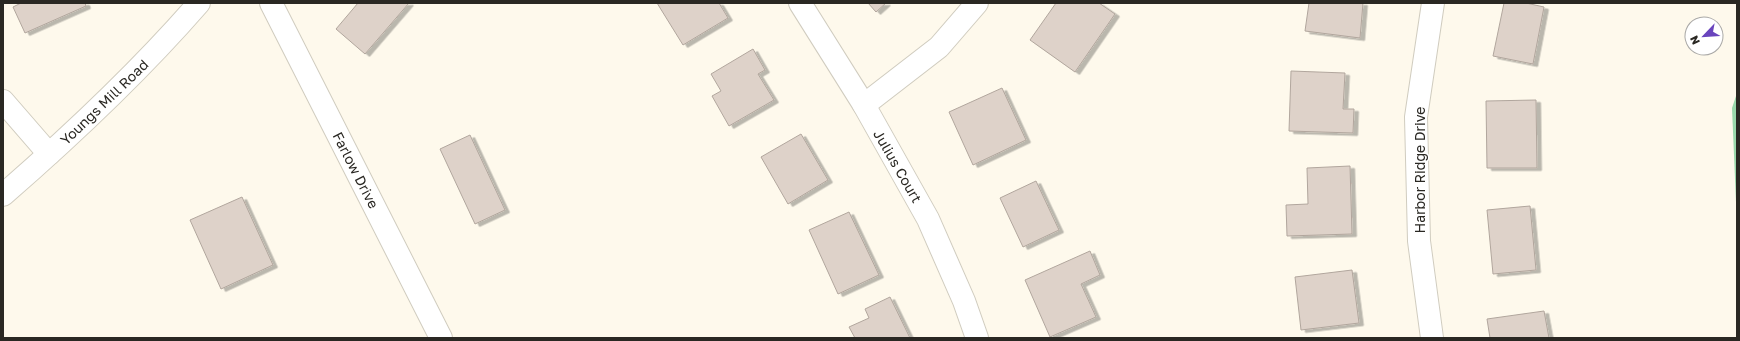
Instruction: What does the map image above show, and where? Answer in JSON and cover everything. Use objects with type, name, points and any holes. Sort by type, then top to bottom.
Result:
[{"type":"street","name":"Youngs Mill Road","points":[[3,195],[74,133],[166,41],[199,3]]},
{"type":"street","name":"Farlow Drive","points":[[271,3],[441,338]]},
{"type":"street","name":"Julius Court","points":[[800,3],[864,105],[928,219],[964,301],[977,338]]},
{"type":"street","points":[[864,105],[939,47],[977,3]]},
{"type":"street","name":"Harbor Ridge Drive","points":[[1432,338],[1419,241],[1416,117],[1433,3]]},
{"type":"street","points":[[3,101],[49,154]]},
{"type":"shaded area","points":[[1737,93],[1737,226],[1732,108]]},
{"type":"building","points":[[21,3],[85,3],[86,6],[25,33],[13,7]]},
{"type":"building","points":[[358,3],[409,3],[365,54],[336,29]]},
{"type":"building","points":[[657,3],[719,3],[728,18],[683,45]]},
{"type":"building","points":[[868,3],[886,3],[876,12]]},
{"type":"building","points":[[1056,3],[1099,3],[1115,14],[1075,72],[1030,40]]},
{"type":"building","points":[[1309,3],[1363,3],[1360,38],[1305,31]]},
{"type":"building","points":[[1504,3],[1526,3],[1544,7],[1533,64],[1493,56]]},
{"type":"building","points":[[753,49],[765,70],[758,74],[774,100],[729,126],[712,96],[721,91],[711,74]]},
{"type":"building","points":[[1291,71],[1345,73],[1343,109],[1354,109],[1353,133],[1289,131]]},
{"type":"building","points":[[1002,88],[1026,140],[973,165],[949,112]]},
{"type":"building","points":[[1536,100],[1537,168],[1487,168],[1486,101]]},
{"type":"building","points":[[801,134],[828,180],[788,204],[761,157]]},
{"type":"building","points":[[470,135],[505,210],[475,224],[440,149]]},
{"type":"building","points":[[1350,166],[1352,234],[1287,236],[1286,205],[1308,204],[1307,168]]},
{"type":"building","points":[[1036,181],[1059,230],[1023,247],[1000,198]]},
{"type":"building","points":[[242,197],[273,265],[221,289],[190,220]]},
{"type":"building","points":[[1530,206],[1536,270],[1493,274],[1487,210]]},
{"type":"building","points":[[849,212],[879,275],[838,294],[809,230]]},
{"type":"building","points":[[1090,251],[1100,275],[1081,284],[1096,317],[1050,337],[1025,280]]},
{"type":"building","points":[[1352,270],[1359,323],[1301,330],[1295,277]]},
{"type":"building","points":[[890,297],[910,338],[855,338],[849,327],[869,318],[865,309]]},
{"type":"building","points":[[1544,311],[1549,338],[1490,338],[1487,319]]}]
